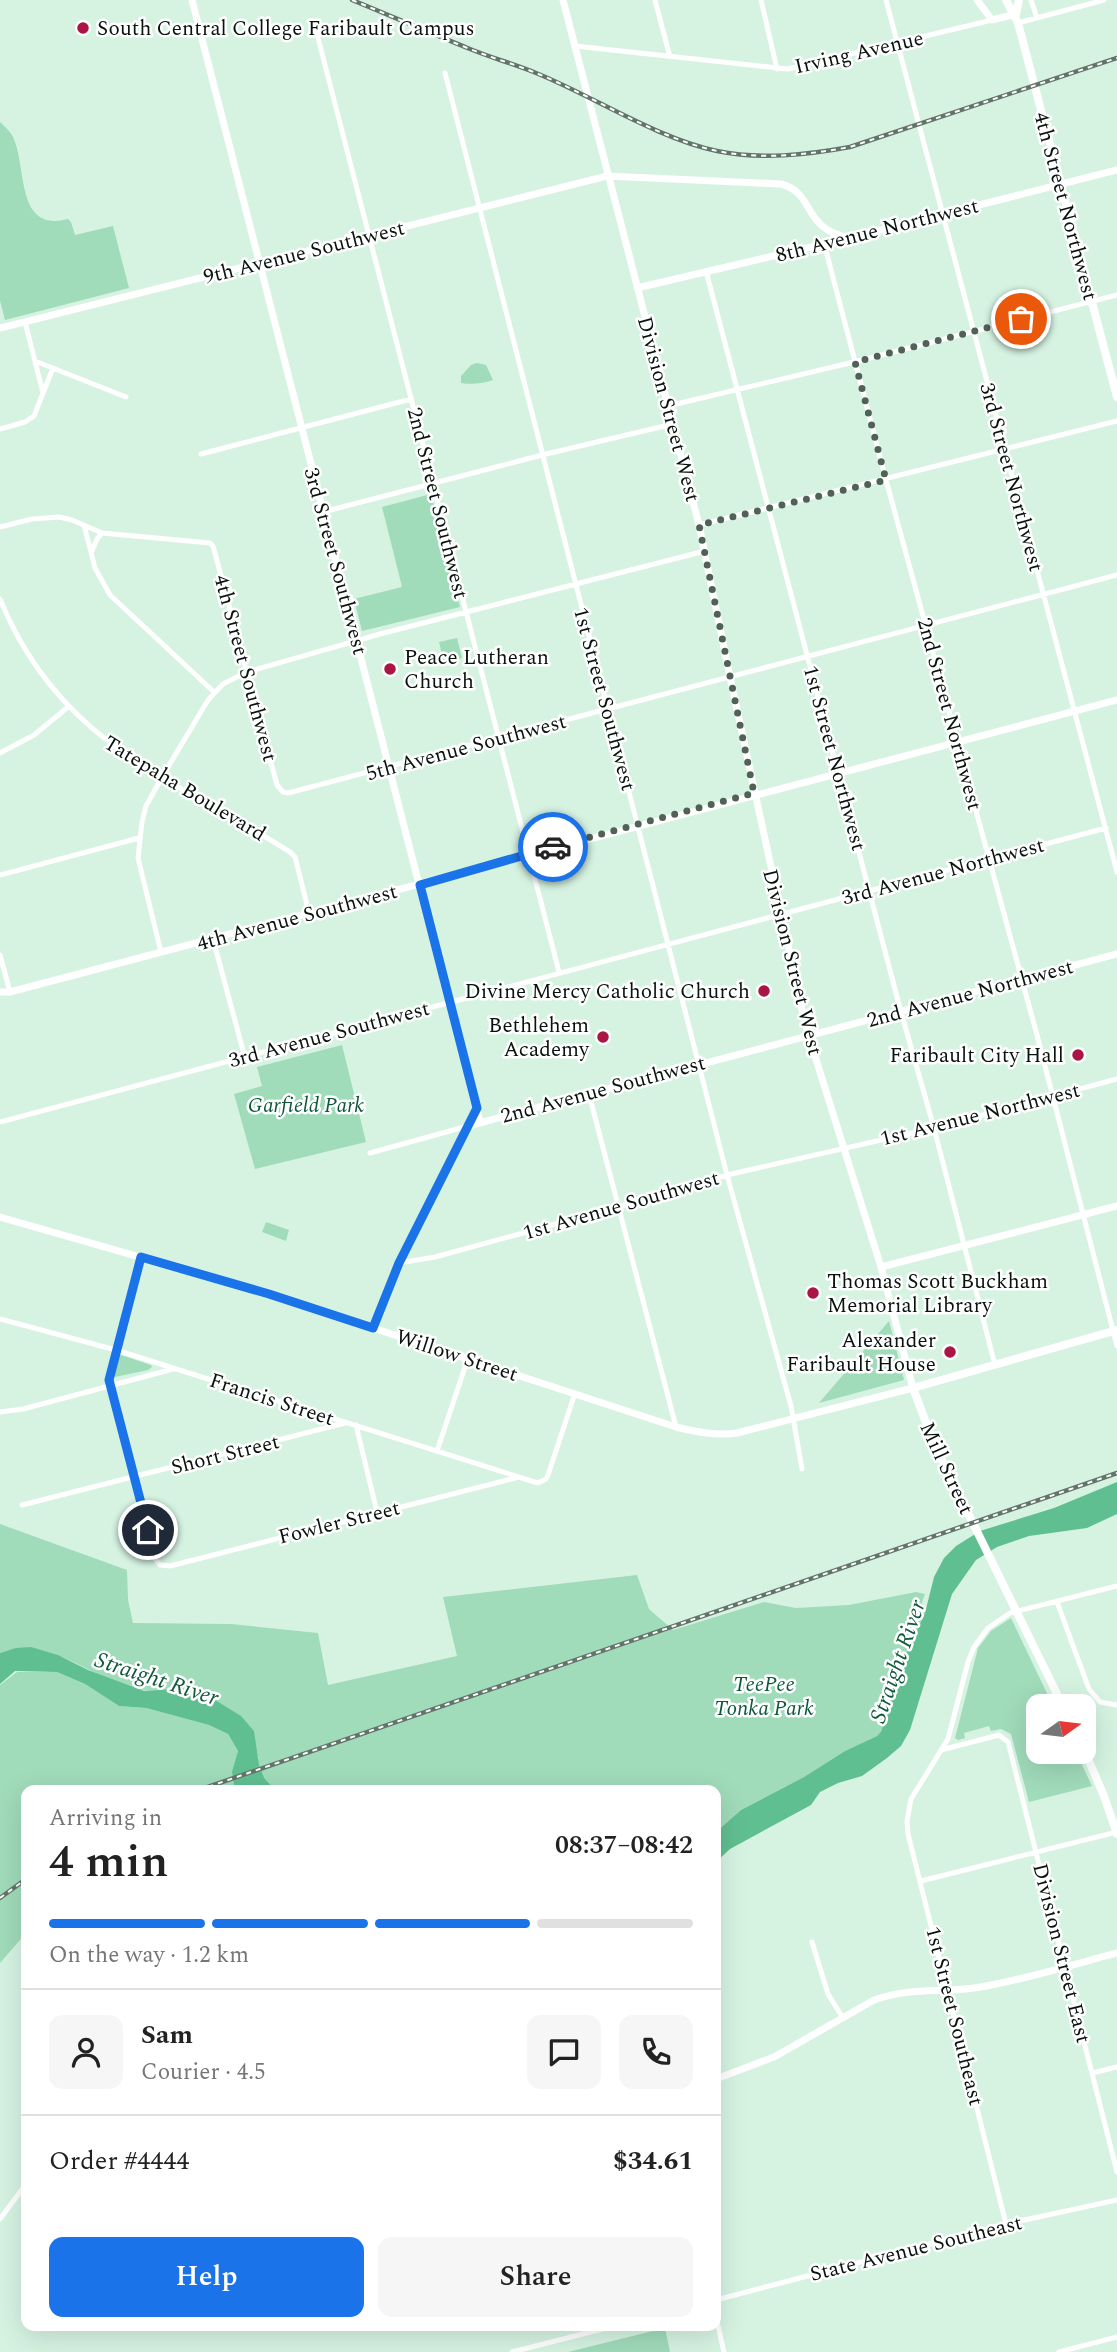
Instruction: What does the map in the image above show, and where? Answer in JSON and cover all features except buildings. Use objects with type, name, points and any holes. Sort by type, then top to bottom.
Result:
[{"type":"main road","points":[[1006,0],[1017,18]]},
{"type":"main road","points":[[1017,18],[1019,0]]},
{"type":"main road","name":"4th Street Northwest","points":[[1017,18],[1117,397]]},
{"type":"main road","points":[[913,1388],[1115,1331]]},
{"type":"main road","name":"Mill Street","points":[[913,1388],[934,1444],[1057,1694]]},
{"type":"main road","points":[[1091,1764],[1117,1833]]},
{"type":"street","name":"3rd Street Southwest","points":[[192,0],[480,1122]]},
{"type":"street","name":"Division Street West","points":[[563,0],[699,525],[805,1024],[881,1267]]},
{"type":"street","points":[[655,0],[670,57]]},
{"type":"street","points":[[761,0],[777,69]]},
{"type":"street","name":"3rd Street Northwest","points":[[886,0],[1117,872]]},
{"type":"street","points":[[977,0],[992,20]]},
{"type":"street","points":[[1031,0],[1037,18]]},
{"type":"street","name":"Irving Avenue","points":[[575,46],[777,69],[800,68],[992,20],[1037,18],[1104,0]]},
{"type":"street","name":"2nd Street Southwest","points":[[317,34],[559,972]]},
{"type":"street","name":"1st Street Southwest","points":[[445,74],[727,1175],[793,1417]]},
{"type":"street","name":"8th Avenue Northwest","points":[[637,288],[850,238],[1117,170]]},
{"type":"street","name":"9th Avenue Southwest","points":[[0,328],[607,176],[781,184],[795,190],[812,215]]},
{"type":"street","points":[[812,215],[826,231],[850,238]]},
{"type":"street","name":"2nd Street Northwest","points":[[812,215],[824,243],[1117,1346]]},
{"type":"street","name":"1st Street Northwest","points":[[706,271],[995,1365]]},
{"type":"street","points":[[668,406],[855,362],[1117,295]]},
{"type":"street","points":[[26,322],[43,393]]},
{"type":"street","points":[[36,361],[126,397]]},
{"type":"street","points":[[0,429],[25,422],[34,416],[53,368]]},
{"type":"street","points":[[201,454],[411,399]]},
{"type":"street","points":[[699,525],[1117,421]]},
{"type":"street","points":[[323,512],[673,424]]},
{"type":"street","points":[[0,527],[45,516],[72,520],[102,533],[91,553]]},
{"type":"street","points":[[84,525],[101,582],[110,595],[214,692]]},
{"type":"street","name":"4th Street Southwest","points":[[102,533],[210,543],[213,547],[277,785],[283,792]]},
{"type":"street","points":[[162,952],[138,858],[146,806],[214,692],[234,677],[357,640],[705,551]]},
{"type":"street","name":"5th Avenue Southwest","points":[[283,792],[288,793],[390,767],[1117,575]]},
{"type":"street","name":"Tatepaha Boulevard","points":[[0,599],[34,666],[68,707],[112,746],[290,852],[297,863],[309,913]]},
{"type":"street","name":"4th Avenue Southwest","points":[[0,992],[10,992],[420,885],[754,793],[1117,700]]},
{"type":"street","points":[[0,753],[34,735],[68,707]]},
{"type":"street","name":"3rd Avenue Northwest","points":[[781,916],[1106,828]]},
{"type":"street","points":[[0,875],[139,838]]},
{"type":"street","name":"3rd Avenue Southwest","points":[[0,1122],[559,972],[781,916]]},
{"type":"street","points":[[213,939],[245,1058]]},
{"type":"street","name":"2nd Avenue Northwest","points":[[796,1039],[1117,954]]},
{"type":"street","points":[[0,955],[10,992]]},
{"type":"street","name":"2nd Avenue Southwest","points":[[370,1153],[796,1039]]},
{"type":"street","name":"1st Avenue Northwest","points":[[843,1147],[934,1128],[1117,1079]]},
{"type":"street","points":[[589,1094],[676,1427]]},
{"type":"street","points":[[373,1328],[399,1263],[477,1108]]},
{"type":"street","name":"1st Avenue Southwest","points":[[399,1263],[435,1257],[727,1175],[843,1147]]},
{"type":"street","points":[[913,1388],[881,1267],[1117,1206]]},
{"type":"street","name":"Willow Street","points":[[0,1217],[269,1294],[701,1433],[725,1435],[913,1388]]},
{"type":"street","points":[[134,1477],[110,1373],[141,1257]]},
{"type":"street","name":"Francis Street","points":[[0,1319],[116,1350],[538,1483],[548,1475],[575,1393]]},
{"type":"street","points":[[437,1451],[468,1358]]},
{"type":"street","points":[[0,1412],[23,1409],[175,1369]]},
{"type":"street","points":[[793,1417],[802,1469]]},
{"type":"street","name":"Short Street","points":[[22,1506],[346,1423]]},
{"type":"street","points":[[356,1425],[377,1512]]},
{"type":"street","name":"Fowler Street","points":[[134,1477],[154,1557],[160,1565],[170,1566],[519,1477]]},
{"type":"street","points":[[941,1750],[948,1739],[971,1654],[988,1628],[1010,1613],[1117,1586]]},
{"type":"street","points":[[1056,1602],[1088,1689],[1100,1702],[1117,1705]]},
{"type":"street","name":"Division Street East","points":[[941,1750],[999,1735],[1008,1742],[1117,2172]]},
{"type":"street","name":"1st Street Southeast","points":[[941,1750],[911,1799],[908,1808],[908,1834],[1006,2224]]},
{"type":"street","points":[[921,1881],[1117,1833]]},
{"type":"street","points":[[812,1942],[828,1994],[843,2018]]},
{"type":"street","points":[[721,2076],[775,2057],[874,2000],[892,1993],[981,1987],[1117,1953]]},
{"type":"street","points":[[1092,2073],[1117,2067]]},
{"type":"street","points":[[0,2220],[21,2191]]},
{"type":"street","name":"State Avenue Southeast","points":[[721,2299],[1006,2224],[1117,2200]]},
{"type":"street","points":[[512,2352],[596,2331]]},
{"type":"street","points":[[719,2331],[724,2352]]},
{"type":"street","points":[[1059,2352],[1117,2337]]},
{"type":"green space","points":[[0,122],[12,135],[17,148],[31,206],[39,216],[51,221],[68,219],[75,235],[113,226],[129,288],[5,320],[0,301]]},
{"type":"green space","points":[[471,365],[486,365],[493,380],[461,383],[461,376]]},
{"type":"green space","points":[[431,494],[460,607],[362,631],[354,599],[402,587],[382,507]]},
{"type":"green space","points":[[457,638],[462,658],[444,663],[439,642]]},
{"type":"green space","name":"Garfield Park","points":[[342,1045],[366,1142],[255,1169],[234,1094],[262,1086],[257,1067]]},
{"type":"green space","points":[[266,1222],[289,1230],[286,1241],[262,1232]]},
{"type":"green space","points":[[889,1321],[904,1380],[819,1403]]},
{"type":"green space","points":[[121,1355],[152,1367],[115,1377],[113,1374],[117,1357]]},
{"type":"green space","name":"TeePee Tonka Park","points":[[0,1524],[127,1570],[128,1600],[133,1623],[231,1624],[318,1633],[328,1685],[457,1656],[443,1597],[637,1575],[649,1609],[673,1630],[764,1602],[796,1608],[849,1605],[916,1592],[925,1594],[922,1602],[925,1613],[904,1659],[882,1732],[741,1810],[721,1828],[721,1785],[21,1785],[21,1939],[0,1963],[0,1685],[17,1672],[57,1672],[85,1684],[119,1706],[146,1708],[209,1725],[228,1734],[238,1751],[233,1772],[259,1758],[198,1699],[187,1692],[141,1690],[123,1685],[55,1654],[37,1650],[19,1649],[0,1653]]},
{"type":"green space","points":[[1011,1618],[1047,1694],[1026,1694],[1026,1764],[1082,1764],[1092,1786],[1029,1802],[1011,1734],[1001,1729],[991,1731],[989,1726],[964,1733],[965,1738],[955,1738],[978,1648],[991,1631]]},
{"type":"green space","points":[[653,2331],[666,2331],[670,2352],[568,2352]]},
{"type":"shaded area","points":[[1117,1482],[1117,1514],[1087,1528],[1029,1536],[997,1547],[976,1560],[952,1594],[910,1730],[901,1746],[862,1776],[820,1792],[811,1805],[730,1849],[721,1857],[721,1828],[741,1810],[881,1732],[904,1659],[925,1613],[934,1577],[944,1558],[956,1546],[980,1531],[1054,1508]]},
{"type":"shaded area","points":[[31,1647],[58,1655],[88,1670],[144,1691],[172,1689],[215,1700],[241,1716],[254,1731],[259,1765],[264,1778],[270,1785],[234,1785],[232,1772],[238,1751],[228,1734],[209,1725],[146,1708],[119,1706],[85,1684],[57,1672],[15,1671],[0,1684],[0,1653]]},
{"type":"railway","points":[[352,0],[558,82],[671,137],[734,154],[767,156],[850,147],[1117,58]]},
{"type":"railway","points":[[213,1785],[1117,1473]]},
{"type":"railway","points":[[0,1898],[21,1883]]},
{"type":"way so far","points":[[553,847],[754,793],[699,525],[886,480],[855,362],[1021,319]]},
{"type":"place","name":"South Central College Faribault Campus","points":[[83,28]]},
{"type":"place","name":"Peace Lutheran Church","points":[[390,669]]},
{"type":"place","name":"Divine Mercy Catholic Church","points":[[764,991]]},
{"type":"place","name":"Bethlehem Academy","points":[[603,1037]]},
{"type":"place","name":"Faribault City Hall","points":[[1078,1055]]},
{"type":"place","name":"Thomas Scott Buckham Memorial Library","points":[[813,1293]]},
{"type":"place","name":"Alexander Faribault House","points":[[950,1352]]},
{"type":"route","points":[[148,1530],[109,1380],[141,1257],[373,1328],[399,1263],[477,1108],[420,885],[553,847]]},
{"type":"water label","name":"Straight River","points":[[897,1661]]},
{"type":"water label","name":"Straight River","points":[[157,1678]]}]
